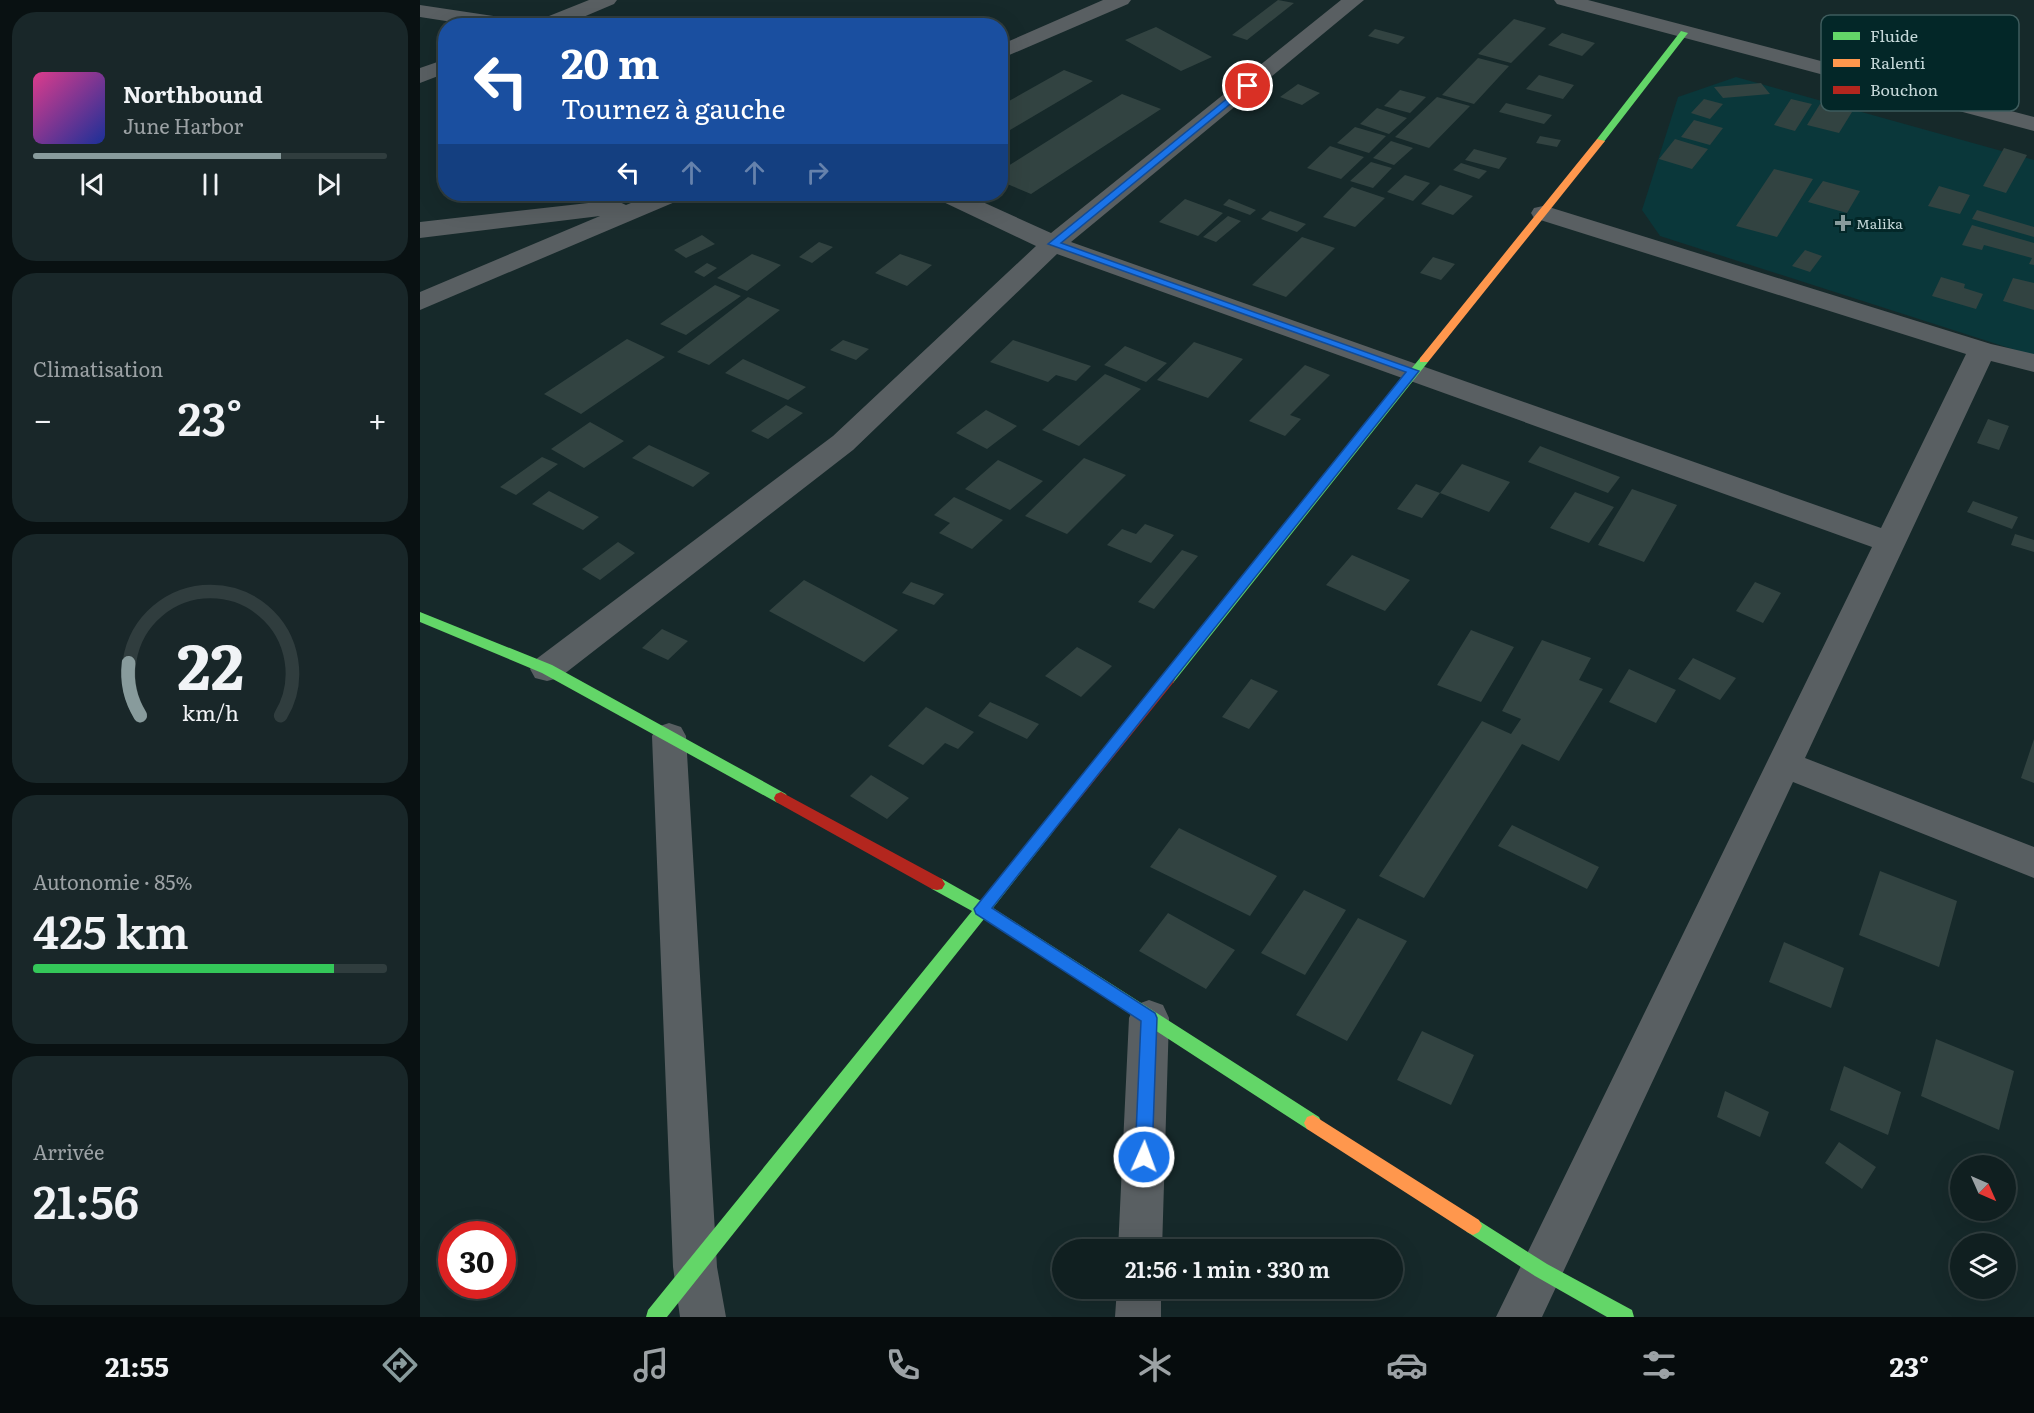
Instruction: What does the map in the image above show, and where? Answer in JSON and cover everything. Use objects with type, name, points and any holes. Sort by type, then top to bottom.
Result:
[{"type":"street","points":[[562,18],[607,0]]},
{"type":"street","points":[[1008,49],[1121,0]]},
{"type":"street","points":[[547,669],[843,443],[1053,244],[1354,0]]},
{"type":"street","points":[[1564,0],[1821,69]]},
{"type":"street","points":[[420,11],[469,18]]},
{"type":"street","points":[[655,1317],[1543,213],[1684,33]]},
{"type":"street","points":[[420,76],[438,68]]},
{"type":"street","points":[[1984,111],[2034,124]]},
{"type":"street","points":[[420,230],[640,201]]},
{"type":"street","points":[[420,302],[656,201]]},
{"type":"street","points":[[961,201],[1053,244],[1890,542]]},
{"type":"street","points":[[1543,213],[1982,350],[2034,363]]},
{"type":"street","points":[[1519,1317],[1982,350]]},
{"type":"street","points":[[420,617],[547,669],[982,909],[1541,1270],[1625,1317]]},
{"type":"street","points":[[669,736],[695,1267],[703,1317]]},
{"type":"street","points":[[1784,764],[2034,863]]},
{"type":"street","points":[[1140,1239],[1149,1018]]},
{"type":"street","points":[[1137,1317],[1138,1299]]},
{"type":"shaded area","name":"Malika","points":[[1736,77],[1821,101],[1821,111],[1858,111],[2034,160],[2034,356],[1660,236],[1642,210],[1678,97]]},
{"type":"building","points":[[1278,0],[1294,3],[1247,40],[1232,35]]},
{"type":"building","points":[[1514,19],[1546,28],[1511,63],[1478,54]]},
{"type":"building","points":[[1156,27],[1212,57],[1181,71],[1125,40]]},
{"type":"building","points":[[1375,29],[1405,37],[1398,44],[1368,36]]},
{"type":"building","points":[[1562,33],[1595,43],[1582,56],[1548,45]]},
{"type":"building","points":[[1478,58],[1509,66],[1474,104],[1442,95]]},
{"type":"building","points":[[1064,70],[1093,81],[1008,131],[1008,102]]},
{"type":"building","points":[[1539,75],[1574,85],[1563,99],[1526,89]]},
{"type":"building","points":[[1761,83],[1770,94],[1723,98],[1714,87]]},
{"type":"building","points":[[1298,84],[1320,93],[1302,105],[1280,97]]},
{"type":"building","points":[[1400,90],[1426,97],[1410,113],[1384,106]]},
{"type":"building","points":[[1122,94],[1161,109],[1031,194],[1008,184],[1008,166]]},
{"type":"building","points":[[1437,97],[1470,106],[1429,148],[1395,137]]},
{"type":"building","points":[[1704,99],[1723,104],[1710,119],[1691,113]]},
{"type":"building","points":[[1791,99],[1812,104],[1795,131],[1774,125]]},
{"type":"building","points":[[1506,103],[1552,115],[1544,124],[1499,112]]},
{"type":"building","points":[[1820,104],[1821,111],[1852,112],[1839,133],[1807,125]]},
{"type":"building","points":[[1377,108],[1407,118],[1389,134],[1360,124]]},
{"type":"building","points":[[1694,120],[1723,128],[1710,145],[1681,137]]},
{"type":"building","points":[[1355,127],[1386,136],[1369,153],[1337,143]]},
{"type":"building","points":[[1540,136],[1561,140],[1557,147],[1536,143]]},
{"type":"building","points":[[1675,139],[1708,149],[1692,169],[1659,159]]},
{"type":"building","points":[[1391,141],[1413,148],[1394,165],[1373,158]]},
{"type":"building","points":[[1330,146],[1364,157],[1341,179],[1307,168]]},
{"type":"building","points":[[2004,148],[2027,155],[2006,193],[1983,186]]},
{"type":"building","points":[[1474,149],[1507,158],[1499,169],[1465,160]]},
{"type":"building","points":[[1371,162],[1392,168],[1373,188],[1350,181]]},
{"type":"building","points":[[1461,163],[1487,171],[1479,179],[1453,170]]},
{"type":"building","points":[[1774,169],[1813,179],[1777,237],[1736,226]]},
{"type":"building","points":[[1405,175],[1430,183],[1413,201],[1387,192]]},
{"type":"building","points":[[1823,181],[1860,191],[1847,213],[1808,202]]},
{"type":"building","points":[[1440,185],[1473,196],[1453,215],[1421,204]]},
{"type":"building","points":[[1939,186],[1970,195],[1960,214],[1928,206]]},
{"type":"building","points":[[1352,187],[1385,198],[1355,227],[1323,217]]},
{"type":"building","points":[[1185,199],[1223,213],[1198,236],[1159,222]]},
{"type":"building","points":[[1229,199],[1256,210],[1250,215],[1223,205]]},
{"type":"building","points":[[1977,210],[2034,227],[2034,237],[1972,219]]},
{"type":"building","points":[[1270,211],[1306,224],[1297,232],[1261,219]]},
{"type":"building","points":[[1228,216],[1241,221],[1216,242],[1203,237]]},
{"type":"building","points":[[1972,225],[2034,243],[2034,265],[2029,264],[2032,258],[1984,245],[1982,250],[1962,245]]},
{"type":"building","points":[[702,235],[715,244],[686,258],[674,250]]},
{"type":"building","points":[[1302,237],[1335,248],[1286,297],[1252,285]]},
{"type":"building","points":[[819,242],[833,247],[812,263],[799,257]]},
{"type":"building","points":[[1805,250],[1822,256],[1810,272],[1792,266]]},
{"type":"building","points":[[752,254],[781,265],[747,291],[717,278]]},
{"type":"building","points":[[900,254],[932,265],[907,286],[875,273]]},
{"type":"building","points":[[1433,257],[1455,264],[1441,280],[1420,273]]},
{"type":"building","points":[[707,263],[717,268],[704,277],[694,272]]},
{"type":"building","points":[[1941,277],[1965,284],[1964,288],[1983,294],[1976,309],[1932,296]]},
{"type":"building","points":[[2013,278],[2034,283],[2034,310],[2003,301]]},
{"type":"building","points":[[715,285],[741,296],[686,335],[660,324]]},
{"type":"building","points":[[748,297],[780,310],[709,365],[677,352]]},
{"type":"building","points":[[627,339],[665,357],[581,414],[544,394]]},
{"type":"building","points":[[843,340],[869,349],[856,360],[830,350]]},
{"type":"building","points":[[1013,340],[1091,366],[1076,381],[1056,375],[1048,382],[990,362]]},
{"type":"building","points":[[1194,342],[1243,359],[1208,398],[1157,380]]},
{"type":"building","points":[[1125,346],[1167,363],[1146,382],[1104,365]]},
{"type":"building","points":[[743,359],[806,387],[788,400],[725,373]]},
{"type":"building","points":[[1305,365],[1330,375],[1290,415],[1301,419],[1285,436],[1249,421]]},
{"type":"building","points":[[1105,374],[1141,389],[1079,446],[1042,430]]},
{"type":"building","points":[[786,405],[803,413],[768,439],[751,431]]},
{"type":"building","points":[[986,410],[1017,426],[987,449],[956,433]]},
{"type":"building","points":[[1988,419],[2009,426],[1999,450],[1977,443]]},
{"type":"building","points":[[590,422],[624,441],[584,468],[551,449]]},
{"type":"building","points":[[649,445],[710,473],[693,487],[632,458]]},
{"type":"building","points":[[1540,446],[1620,477],[1608,493],[1528,462]]},
{"type":"building","points":[[542,457],[558,464],[516,495],[500,487]]},
{"type":"building","points":[[1084,458],[1126,475],[1067,534],[1025,516]]},
{"type":"building","points":[[998,460],[1043,481],[1010,510],[965,489]]},
{"type":"building","points":[[1462,464],[1510,482],[1489,512],[1440,493]]},
{"type":"building","points":[[1416,484],[1440,493],[1422,518],[1397,509]]},
{"type":"building","points":[[1632,489],[1677,505],[1644,562],[1598,545]]},
{"type":"building","points":[[549,491],[599,517],[583,530],[532,504]]},
{"type":"building","points":[[1575,492],[1614,507],[1589,543],[1550,528]]},
{"type":"building","points":[[954,497],[1003,520],[972,549],[939,533],[950,523],[934,515]]},
{"type":"building","points":[[1973,501],[2018,517],[2012,529],[1967,512]]},
{"type":"building","points":[[1145,524],[1174,535],[1151,563],[1107,545],[1122,529],[1136,534]]},
{"type":"building","points":[[2015,534],[2034,540],[2034,552],[2011,545]]},
{"type":"building","points":[[618,542],[635,553],[600,580],[582,569]]},
{"type":"building","points":[[1182,550],[1198,556],[1154,609],[1138,602]]},
{"type":"building","points":[[1352,555],[1410,580],[1385,611],[1326,585]]},
{"type":"building","points":[[804,580],[898,630],[864,662],[769,611]]},
{"type":"building","points":[[911,582],[944,594],[934,605],[902,593]]},
{"type":"building","points":[[1755,582],[1781,593],[1763,623],[1736,611]]},
{"type":"building","points":[[662,629],[688,641],[668,660],[642,648]]},
{"type":"building","points":[[1471,630],[1514,647],[1481,702],[1437,685]]},
{"type":"building","points":[[1542,640],[1591,658],[1579,680],[1603,689],[1559,761],[1522,744],[1424,898],[1379,876],[1482,721],[1511,734],[1521,719],[1502,711]]},
{"type":"building","points":[[1077,647],[1112,666],[1081,697],[1045,676]]},
{"type":"building","points":[[1693,658],[1736,678],[1720,700],[1678,679]]},
{"type":"building","points":[[1629,669],[1676,690],[1656,723],[1609,702]]},
{"type":"building","points":[[1251,679],[1278,691],[1249,729],[1222,717]]},
{"type":"building","points":[[990,702],[1039,724],[1027,739],[978,716]]},
{"type":"building","points":[[926,707],[974,732],[958,749],[945,743],[923,765],[888,746]]},
{"type":"building","points":[[2034,739],[2034,783],[2021,778]]},
{"type":"building","points":[[871,775],[909,798],[887,819],[850,796]]},
{"type":"building","points":[[1512,825],[1599,867],[1587,889],[1498,846]]},
{"type":"building","points":[[1179,828],[1277,876],[1250,916],[1150,867]]},
{"type":"building","points":[[1880,871],[1957,901],[1939,967],[1859,935]]},
{"type":"building","points":[[1304,890],[1346,910],[1305,975],[1261,953]]},
{"type":"building","points":[[1168,913],[1235,950],[1206,989],[1139,951]]},
{"type":"building","points":[[1358,918],[1407,941],[1347,1041],[1296,1015]]},
{"type":"building","points":[[1784,942],[1844,968],[1831,1008],[1769,982]]},
{"type":"building","points":[[1422,1031],[1474,1055],[1451,1105],[1397,1080]]},
{"type":"building","points":[[1936,1039],[2014,1071],[1999,1130],[1921,1096]]},
{"type":"building","points":[[1844,1066],[1901,1092],[1888,1135],[1830,1110]]},
{"type":"building","points":[[1725,1091],[1769,1112],[1760,1137],[1717,1117]]},
{"type":"building","points":[[1839,1142],[1876,1167],[1862,1189],[1825,1163]]},
{"type":"traffic: fast","points":[[1600,141],[1684,33]]},
{"type":"traffic: fast","points":[[1168,679],[1424,360]]},
{"type":"traffic: fast","points":[[420,617],[547,669],[781,798]]},
{"type":"traffic: fast","points":[[655,1317],[1048,828]]},
{"type":"traffic: fast","points":[[937,884],[982,909],[1313,1123]]},
{"type":"traffic: fast","points":[[1473,1226],[1541,1270],[1625,1317]]},
{"type":"traffic: slow","points":[[1424,360],[1600,141]]},
{"type":"traffic: slow","points":[[1313,1123],[1473,1226]]},
{"type":"traffic: jam","points":[[1048,828],[1168,679]]},
{"type":"traffic: jam","points":[[781,798],[937,884]]},
{"type":"place","name":"Malika","points":[[1843,223]]},
{"type":"route","points":[[1144,1157],[1149,1018],[982,909],[1414,371],[1053,244],[1248,86]]}]
